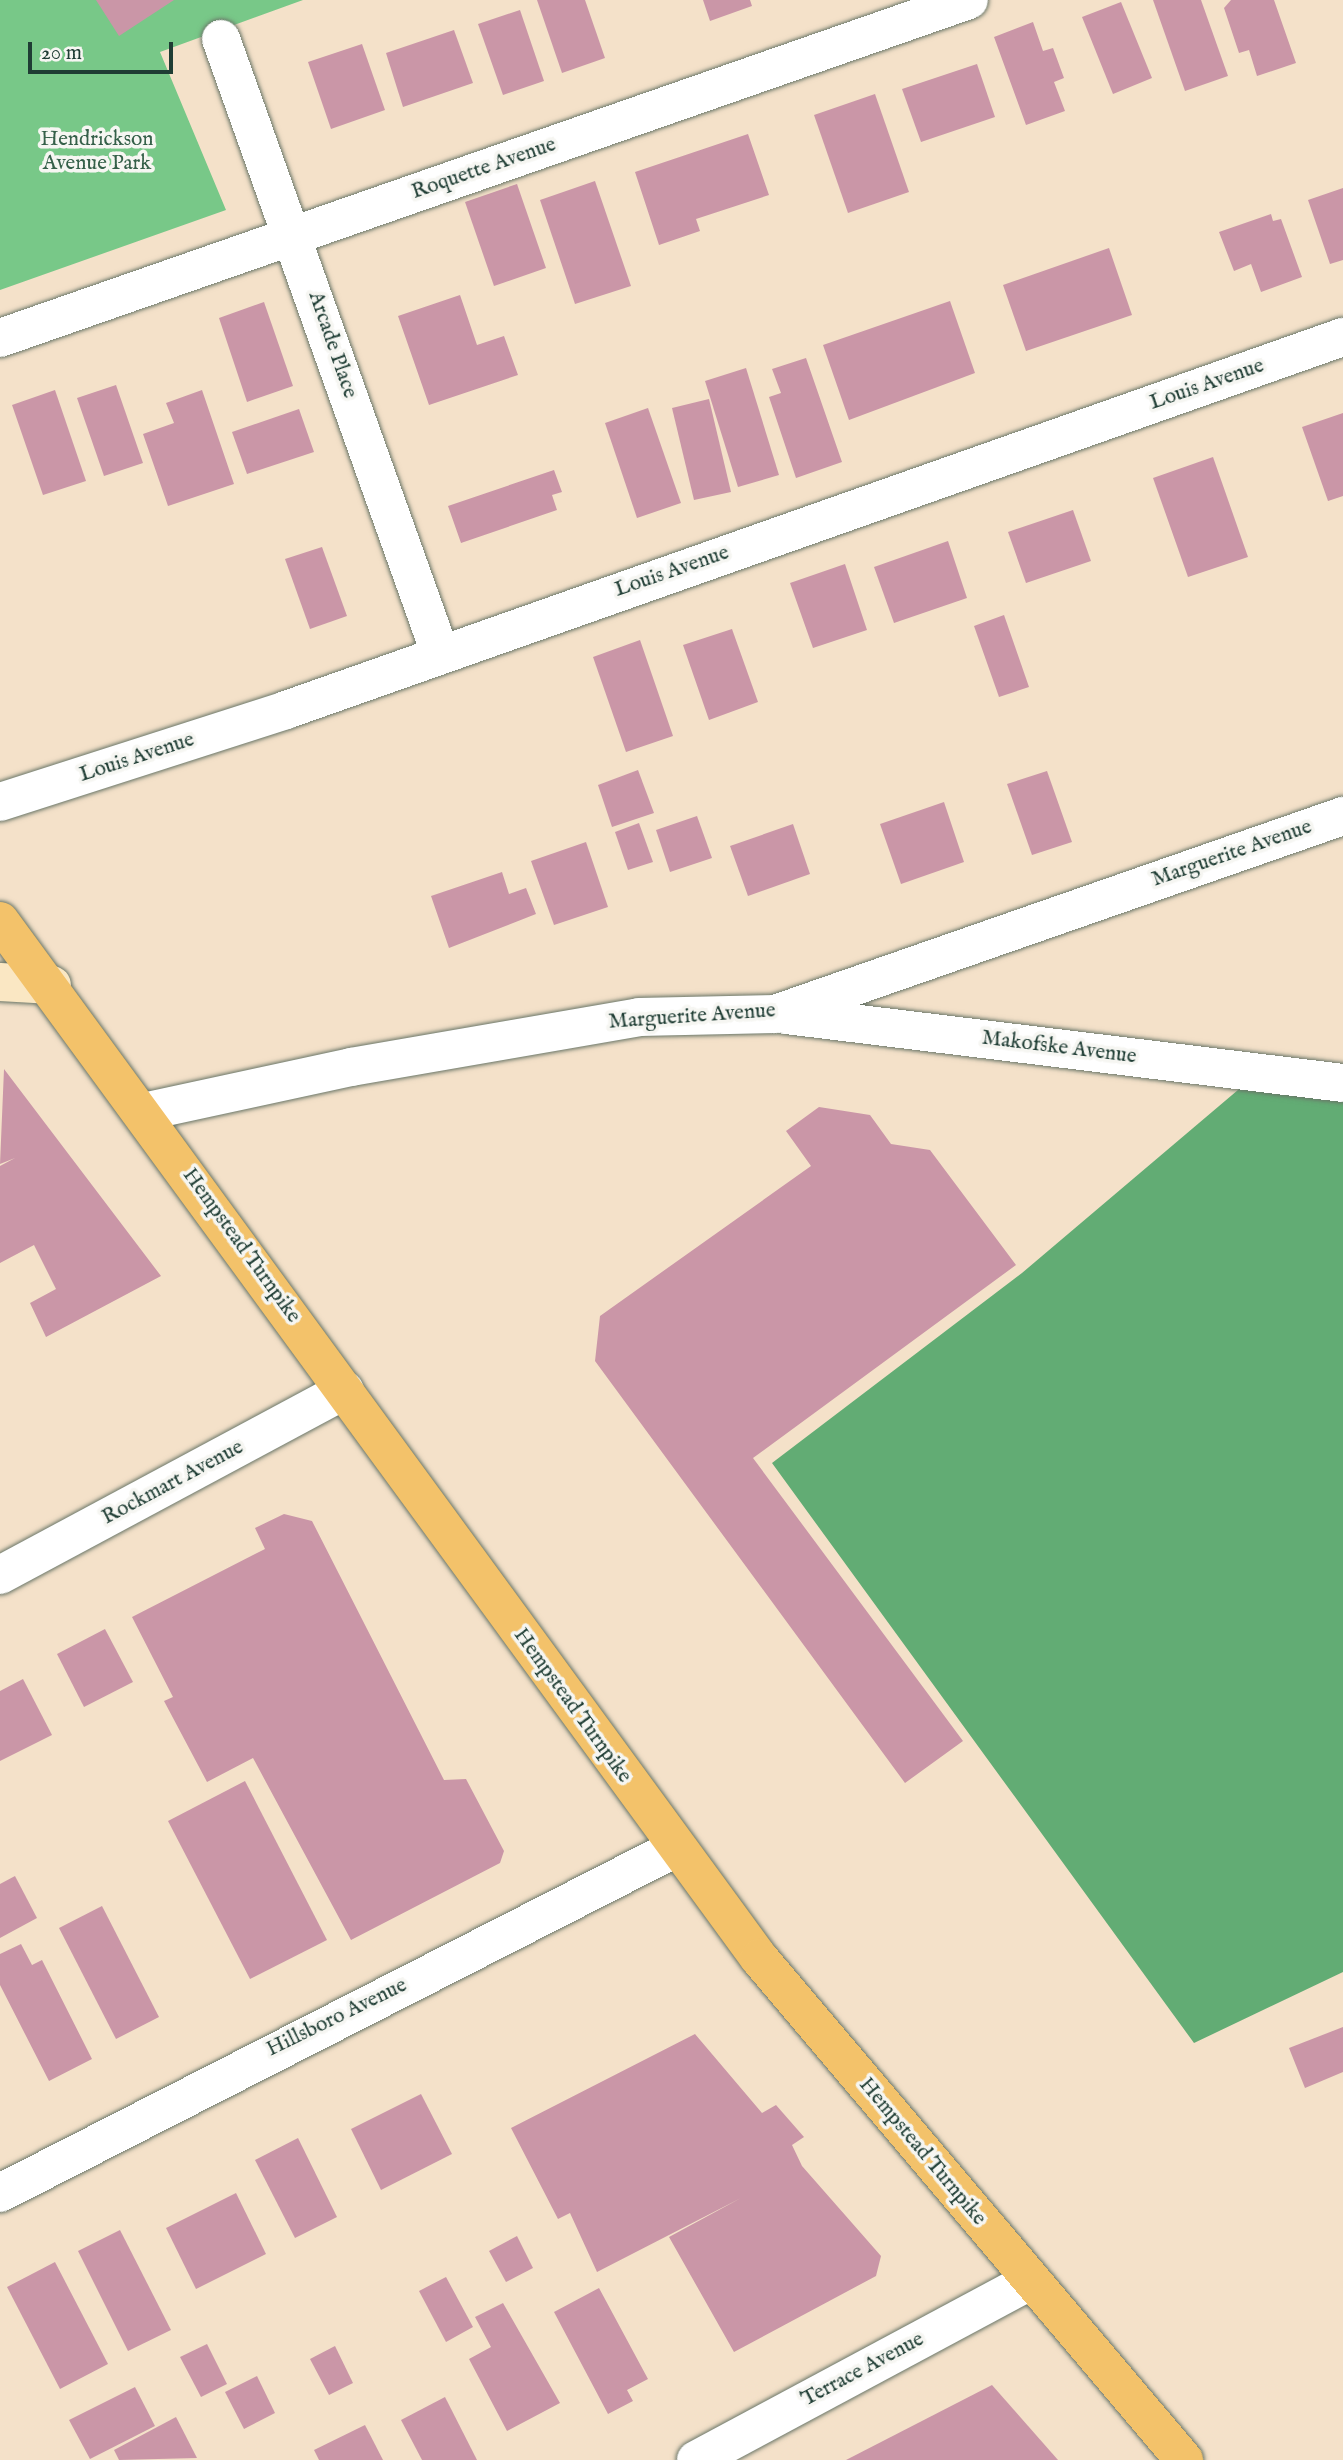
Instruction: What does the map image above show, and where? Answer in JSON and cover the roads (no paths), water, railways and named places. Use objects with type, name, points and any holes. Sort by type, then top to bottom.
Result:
[{"type":"main road","name":"Hempstead Turnpike","points":[[0,921],[52,985],[676,1848],[759,1958],[1184,2460]]},
{"type":"main road","points":[[0,982],[52,985]]},
{"type":"street","name":"Roquette Avenue","points":[[0,338],[969,0]]},
{"type":"street","name":"Arcade Place","points":[[221,38],[440,653]]},
{"type":"street","name":"Louis Avenue","points":[[0,802],[440,653],[1343,337]]},
{"type":"street","name":"Marguerite Avenue","points":[[143,1112],[351,1067],[639,1017],[775,1014],[1343,816]]},
{"type":"street","name":"Makofske Avenue","points":[[775,1014],[1343,1083]]},
{"type":"street","name":"Rockmart Avenue","points":[[0,1575],[345,1390]]},
{"type":"street","name":"Hillsboro Avenue","points":[[0,2193],[676,1848]]},
{"type":"street","name":"Terrace Avenue","points":[[695,2460],[1031,2280]]},
{"type":"park label","name":"Hendrickson Avenue Park","points":[[97,152]]}]
